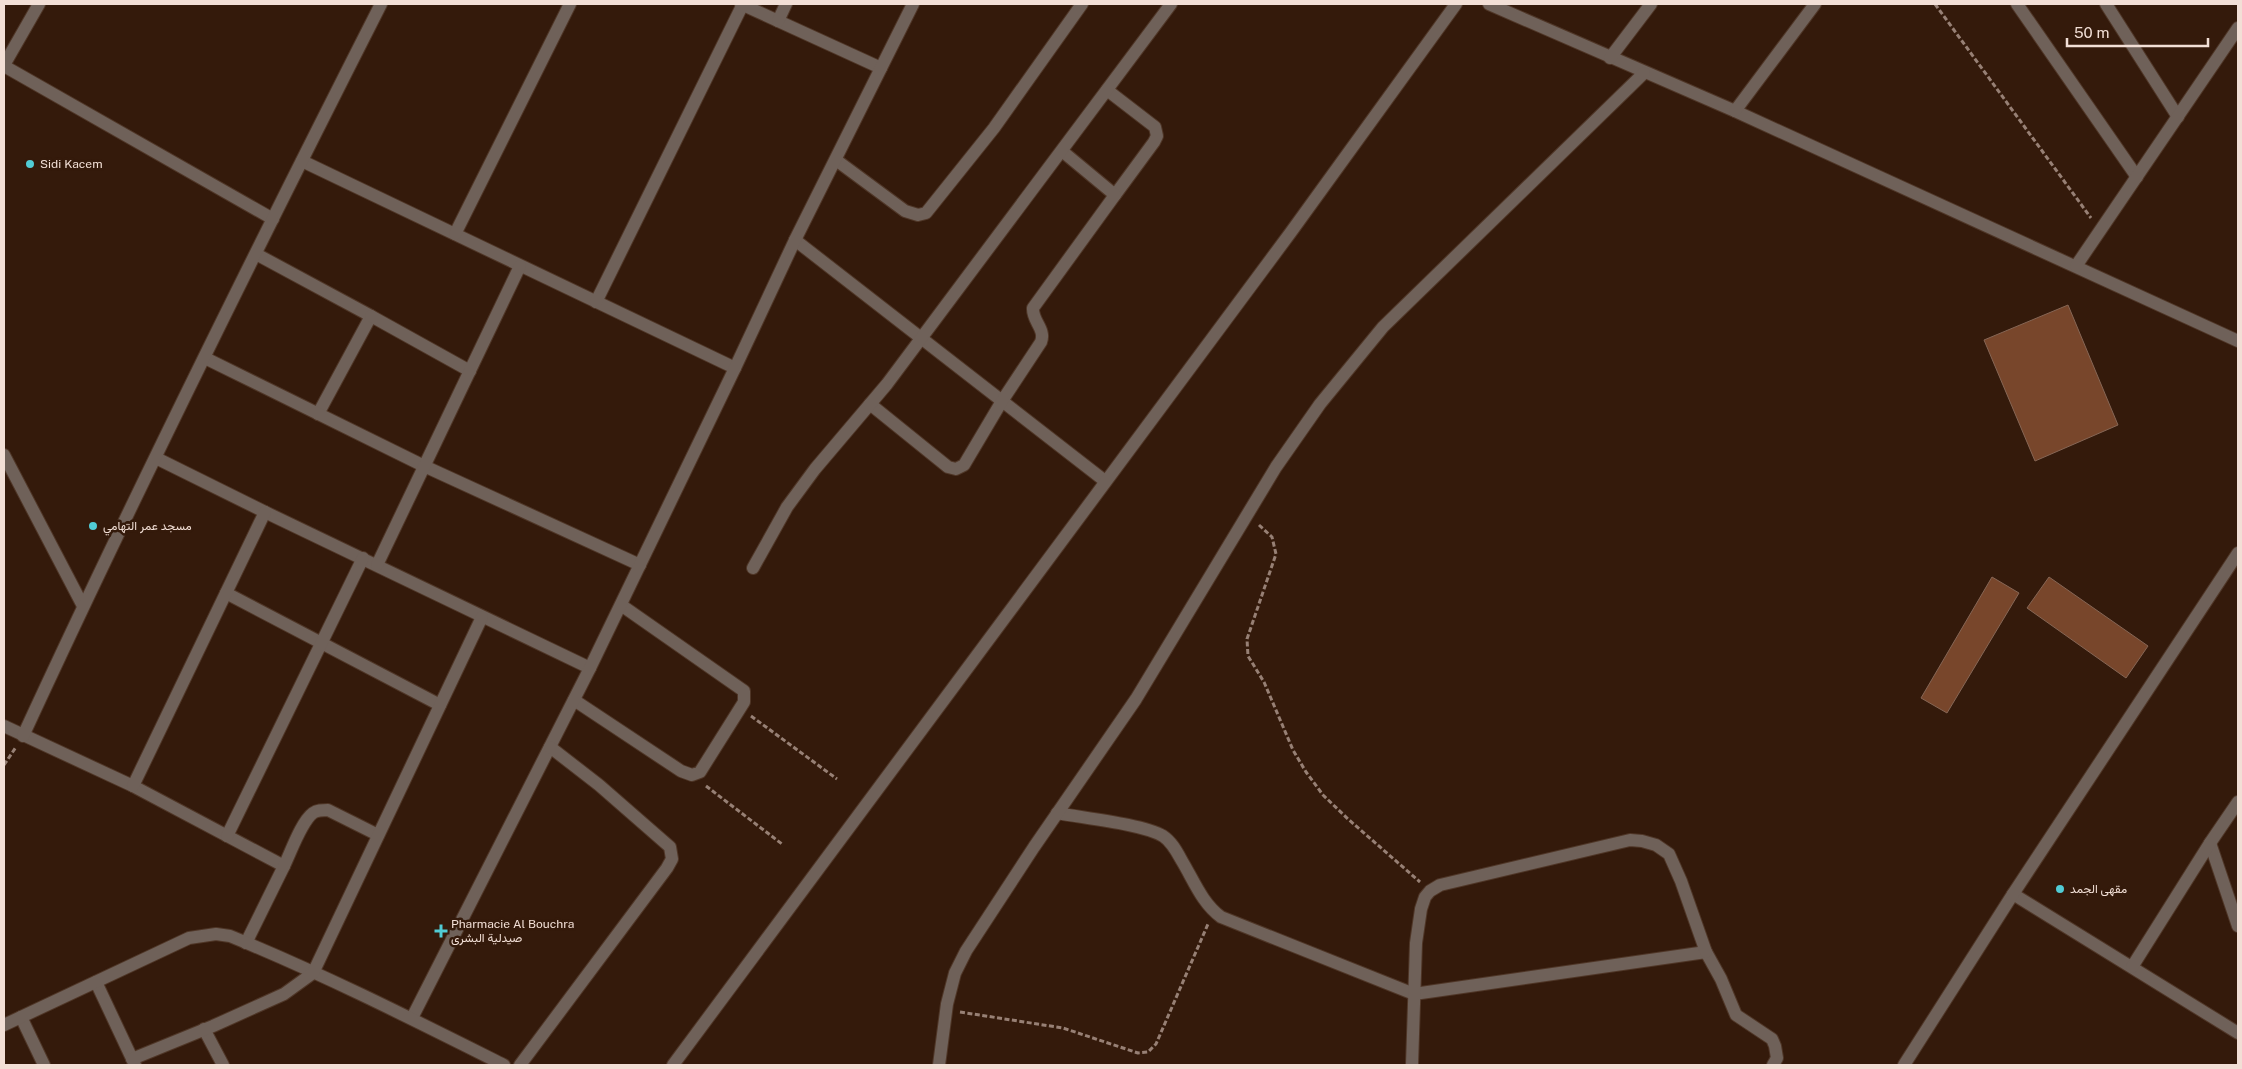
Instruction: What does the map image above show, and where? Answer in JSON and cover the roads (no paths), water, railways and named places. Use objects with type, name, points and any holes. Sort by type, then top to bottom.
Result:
[{"type":"street","points":[[40,4],[4,66],[273,219]]},
{"type":"street","points":[[23,736],[83,606],[273,219],[382,4]]},
{"type":"street","points":[[455,234],[570,4]]},
{"type":"street","points":[[596,302],[742,4],[881,68]]},
{"type":"street","points":[[778,21],[786,4]]},
{"type":"street","points":[[412,1018],[590,668],[736,368],[795,240],[913,4]]},
{"type":"street","points":[[836,160],[905,211],[918,215],[926,213],[994,128],[1082,4]]},
{"type":"street","points":[[753,568],[787,507],[815,469],[922,338],[1171,4]]},
{"type":"street","points":[[673,1065],[1291,232],[1456,4]]},
{"type":"street","points":[[1490,4],[1644,73],[1735,111],[2238,341]]},
{"type":"street","points":[[1610,58],[1651,4]]},
{"type":"street","points":[[1735,111],[1815,4]]},
{"type":"street","points":[[2018,4],[2137,177]]},
{"type":"street","points":[[2106,4],[2178,117]]},
{"type":"street","points":[[2076,266],[2238,28]]},
{"type":"street","points":[[939,1065],[942,1037],[954,973],[966,950],[1136,699],[1276,468],[1320,404],[1383,327],[1644,73]]},
{"type":"street","points":[[870,404],[948,467],[956,469],[964,465],[1043,337],[1042,331],[1034,318],[1034,308],[1154,142],[1157,132],[1155,127],[1107,90]]},
{"type":"street","points":[[1062,151],[1115,195]]},
{"type":"street","points":[[302,161],[736,368]]},
{"type":"street","points":[[795,240],[1105,481]]},
{"type":"street","points":[[256,254],[470,372]]},
{"type":"street","points":[[377,566],[520,266]]},
{"type":"street","points":[[318,414],[371,316]]},
{"type":"street","points":[[205,358],[424,466],[640,565]]},
{"type":"street","points":[[4,455],[83,606]]},
{"type":"street","points":[[156,458],[590,668]]},
{"type":"street","points":[[133,786],[265,512]]},
{"type":"street","points":[[1904,1065],[2238,553]]},
{"type":"street","points":[[227,836],[363,558]]},
{"type":"street","points":[[226,593],[440,705]]},
{"type":"street","points":[[574,700],[681,771],[692,775],[700,772],[744,702],[744,691],[620,605]]},
{"type":"street","points":[[96,982],[134,1062],[284,994],[313,973],[482,617]]},
{"type":"street","points":[[4,726],[133,786],[284,866]]},
{"type":"street","points":[[520,1065],[672,859],[670,846],[599,785],[550,747]]},
{"type":"street","points":[[2132,967],[2238,802]]},
{"type":"street","points":[[246,943],[308,819],[314,812],[328,810],[378,835]]},
{"type":"street","points":[[1057,813],[1135,827],[1152,831],[1164,837],[1171,843],[1204,901],[1214,912],[1230,922],[1414,994],[1706,952]]},
{"type":"street","points":[[1412,1065],[1416,943],[1421,909],[1425,897],[1430,891],[1440,885],[1630,840],[1656,845],[1669,854],[1681,880],[1706,952],[1721,979],[1736,1015],[1772,1039],[1777,1053],[1777,1058],[1773,1065]]},
{"type":"street","points":[[2210,843],[2238,926]]},
{"type":"street","points":[[2014,894],[2238,1033]]},
{"type":"street","points":[[4,1025],[188,938],[216,934],[230,936],[412,1018],[504,1065]]},
{"type":"street","points":[[21,1017],[44,1065]]},
{"type":"street","points":[[204,1029],[223,1065]]},
{"type":"place","name":"Sidi Kacem","points":[[30,164]]},
{"type":"place","name":"مسجد عمر التهامي","points":[[93,526]]},
{"type":"place","name":"مقهى الجمد","points":[[2060,889]]},
{"type":"place","name":"Pharmacie Al Bouchra صيدلية البشرى","points":[[441,931]]}]
